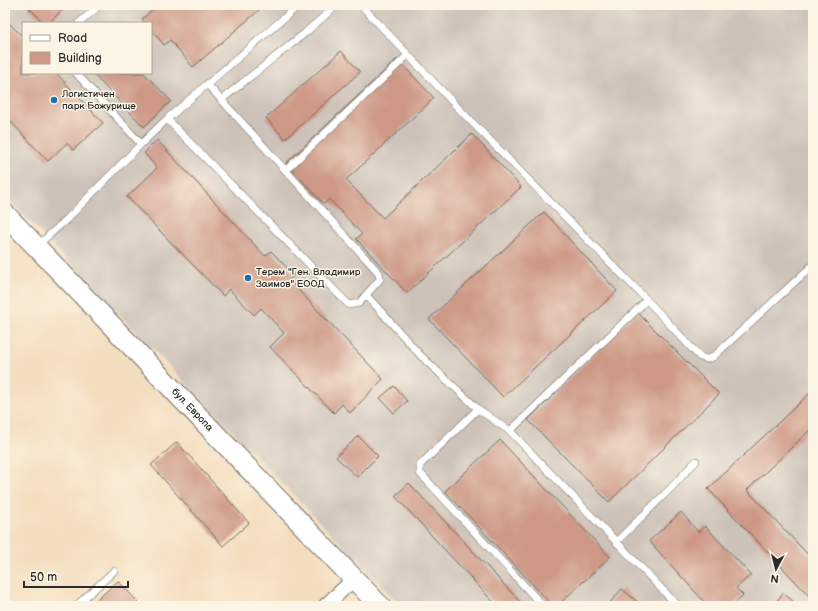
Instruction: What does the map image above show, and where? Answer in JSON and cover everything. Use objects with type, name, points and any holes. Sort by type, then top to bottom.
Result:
[{"type":"street","name":"бул. Европа","points":[[5,214],[380,606]]},
{"type":"street","points":[[324,606],[354,579]]},
{"type":"lane","points":[[80,22],[100,5]]},
{"type":"lane","points":[[36,247],[67,219],[167,119],[299,5]]},
{"type":"lane","points":[[221,100],[338,5]]},
{"type":"lane","points":[[361,5],[546,199],[647,300],[700,357],[707,359],[713,357],[813,265]]},
{"type":"lane","points":[[286,170],[408,55]]},
{"type":"lane","points":[[77,74],[141,144]]},
{"type":"lane","points":[[167,119],[349,305],[359,303],[367,296],[380,279],[379,273],[207,84]]},
{"type":"lane","points":[[367,296],[421,356],[478,409],[510,431],[678,606]]},
{"type":"lane","points":[[510,431],[647,300]]},
{"type":"lane","points":[[478,409],[420,465],[420,474],[543,606]]},
{"type":"lane","points":[[616,542],[696,461]]},
{"type":"lane","points":[[76,606],[114,572]]},
{"type":"shaded area","points":[[5,5],[813,5],[813,606],[401,606],[5,196]]},
{"type":"building","points":[[26,5],[67,5],[50,22],[43,22]]},
{"type":"building","points":[[158,5],[265,5],[193,67],[170,40],[164,45],[152,30],[152,22],[145,22],[142,19]]},
{"type":"building","name":"Логистичен парк Божурище","points":[[9,23],[22,36],[22,74],[57,74],[103,123],[73,150],[67,143],[48,161],[5,116],[5,26]]},
{"type":"building","points":[[341,51],[360,72],[285,139],[266,118]]},
{"type":"building","points":[[397,59],[434,98],[346,180],[383,218],[472,134],[521,187],[407,293],[356,239],[362,234],[329,199],[324,204],[286,163]]},
{"type":"building","points":[[93,74],[145,74],[171,101],[144,127]]},
{"type":"building","name":"Терем \"Ген. Владимир Заимов\" ЕООД","points":[[157,140],[265,256],[271,251],[294,275],[289,280],[383,379],[350,413],[342,404],[334,413],[270,347],[284,333],[261,308],[254,315],[229,289],[223,296],[127,197],[157,168],[144,153]]},
{"type":"building","points":[[544,212],[617,291],[503,397],[429,319]]},
{"type":"building","points":[[637,312],[719,394],[609,502],[528,420]]},
{"type":"building","points":[[394,386],[407,401],[394,413],[380,398]]},
{"type":"building","points":[[813,390],[813,427],[747,490],[813,560],[813,600],[708,489]]},
{"type":"building","points":[[358,436],[378,456],[357,477],[336,457]]},
{"type":"building","points":[[500,440],[610,557],[557,606],[553,606],[445,491]]},
{"type":"building","points":[[177,442],[249,523],[223,546],[151,465]]},
{"type":"building","points":[[409,483],[524,606],[497,606],[395,496]]},
{"type":"building","points":[[681,512],[698,532],[705,526],[751,575],[736,588],[743,595],[731,606],[708,606],[649,541]]},
{"type":"building","points":[[118,581],[138,602],[134,606],[90,606]]},
{"type":"building","points":[[622,589],[642,606],[609,606],[608,605]]},
{"type":"building","points":[[783,593],[799,606],[773,606]]},
{"type":"place","name":"Логистичен парк Божурище","points":[[54,100]]},
{"type":"place","name":"Терем \"Ген. Владимир Заимов\" ЕООД","points":[[248,278]]}]
